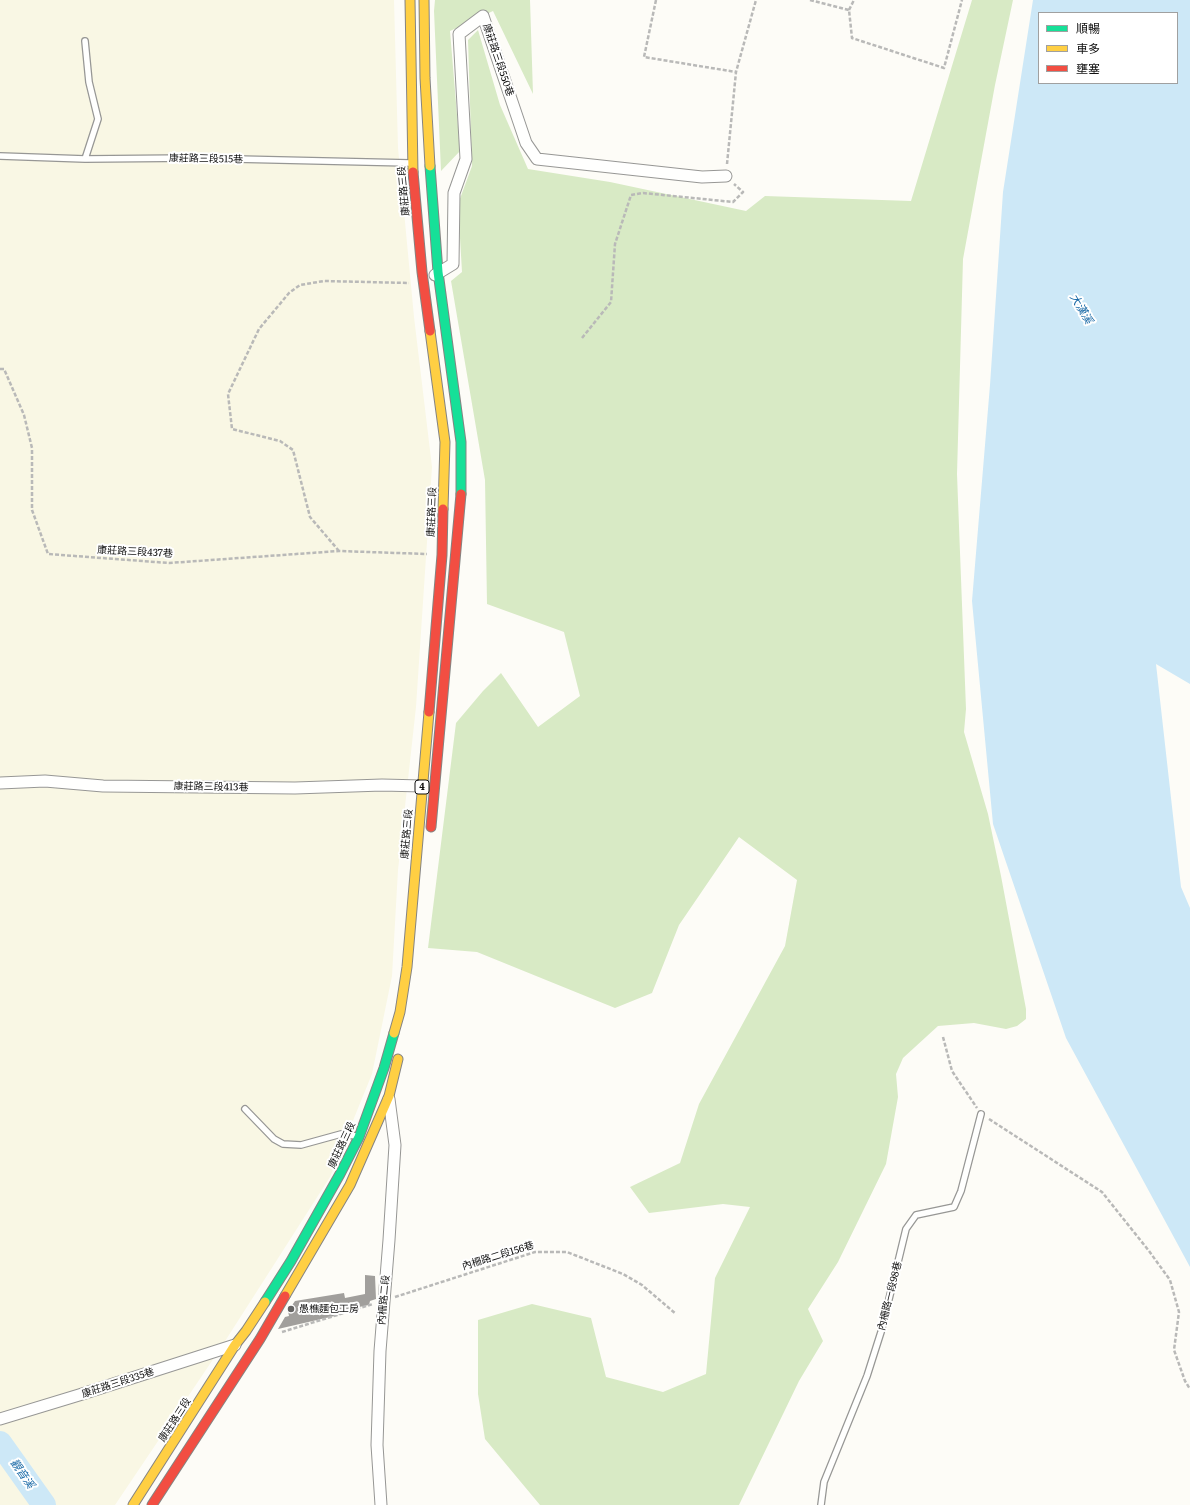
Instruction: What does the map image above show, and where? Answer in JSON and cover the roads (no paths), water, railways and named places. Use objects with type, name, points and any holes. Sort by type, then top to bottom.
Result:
[{"type":"main road","name":"康莊路三段","points":[[133,1505],[235,1344],[246,1331],[291,1261],[340,1174],[359,1137],[384,1068],[400,1012],[407,967],[442,555],[445,442],[424,284],[412,163],[410,0]]},
{"type":"main road","name":"4","points":[[424,0],[425,78],[429,157],[438,272],[460,442],[462,484],[430,836]]},
{"type":"main road","points":[[152,1505],[246,1360],[350,1185],[389,1096],[401,1050]]},
{"type":"street","name":"康莊路三段550巷","points":[[424,284],[438,272],[453,264],[454,193],[466,159],[459,34],[483,16],[526,143],[537,159],[702,177],[726,176]]},
{"type":"street","name":"康莊路三段413巷","points":[[0,783],[45,781],[103,786],[295,788],[382,784],[422,786]]},
{"type":"street","name":"內柵路二段","points":[[381,1505],[377,1445],[380,1351],[395,1145],[389,1096]]},
{"type":"street","name":"康莊路三段335巷","points":[[0,1419],[235,1344]]},
{"type":"lane","points":[[85,40],[89,82],[98,119],[85,159]]},
{"type":"lane","name":"康莊路三段515巷","points":[[0,156],[85,159],[192,158],[412,163]]},
{"type":"lane","points":[[245,1109],[274,1139],[283,1144],[301,1145],[341,1134],[369,1139]]},
{"type":"lane","name":"內柵路一段98巷","points":[[821,1505],[824,1482],[867,1376],[881,1332],[906,1229],[916,1215],[954,1207],[961,1191],[981,1114]]},
{"type":"water","name":"大漢溪","points":[[1033,0],[1190,0],[1190,684],[1156,664],[1181,887],[1190,908],[1190,1267],[1066,1038],[993,824],[972,601],[990,385],[1003,192]]},
{"type":"waterway","name":"觀音溪","points":[[0,1443],[44,1505]]},
{"type":"place","name":"愚樵麵包工房","points":[[291,1309]]}]
